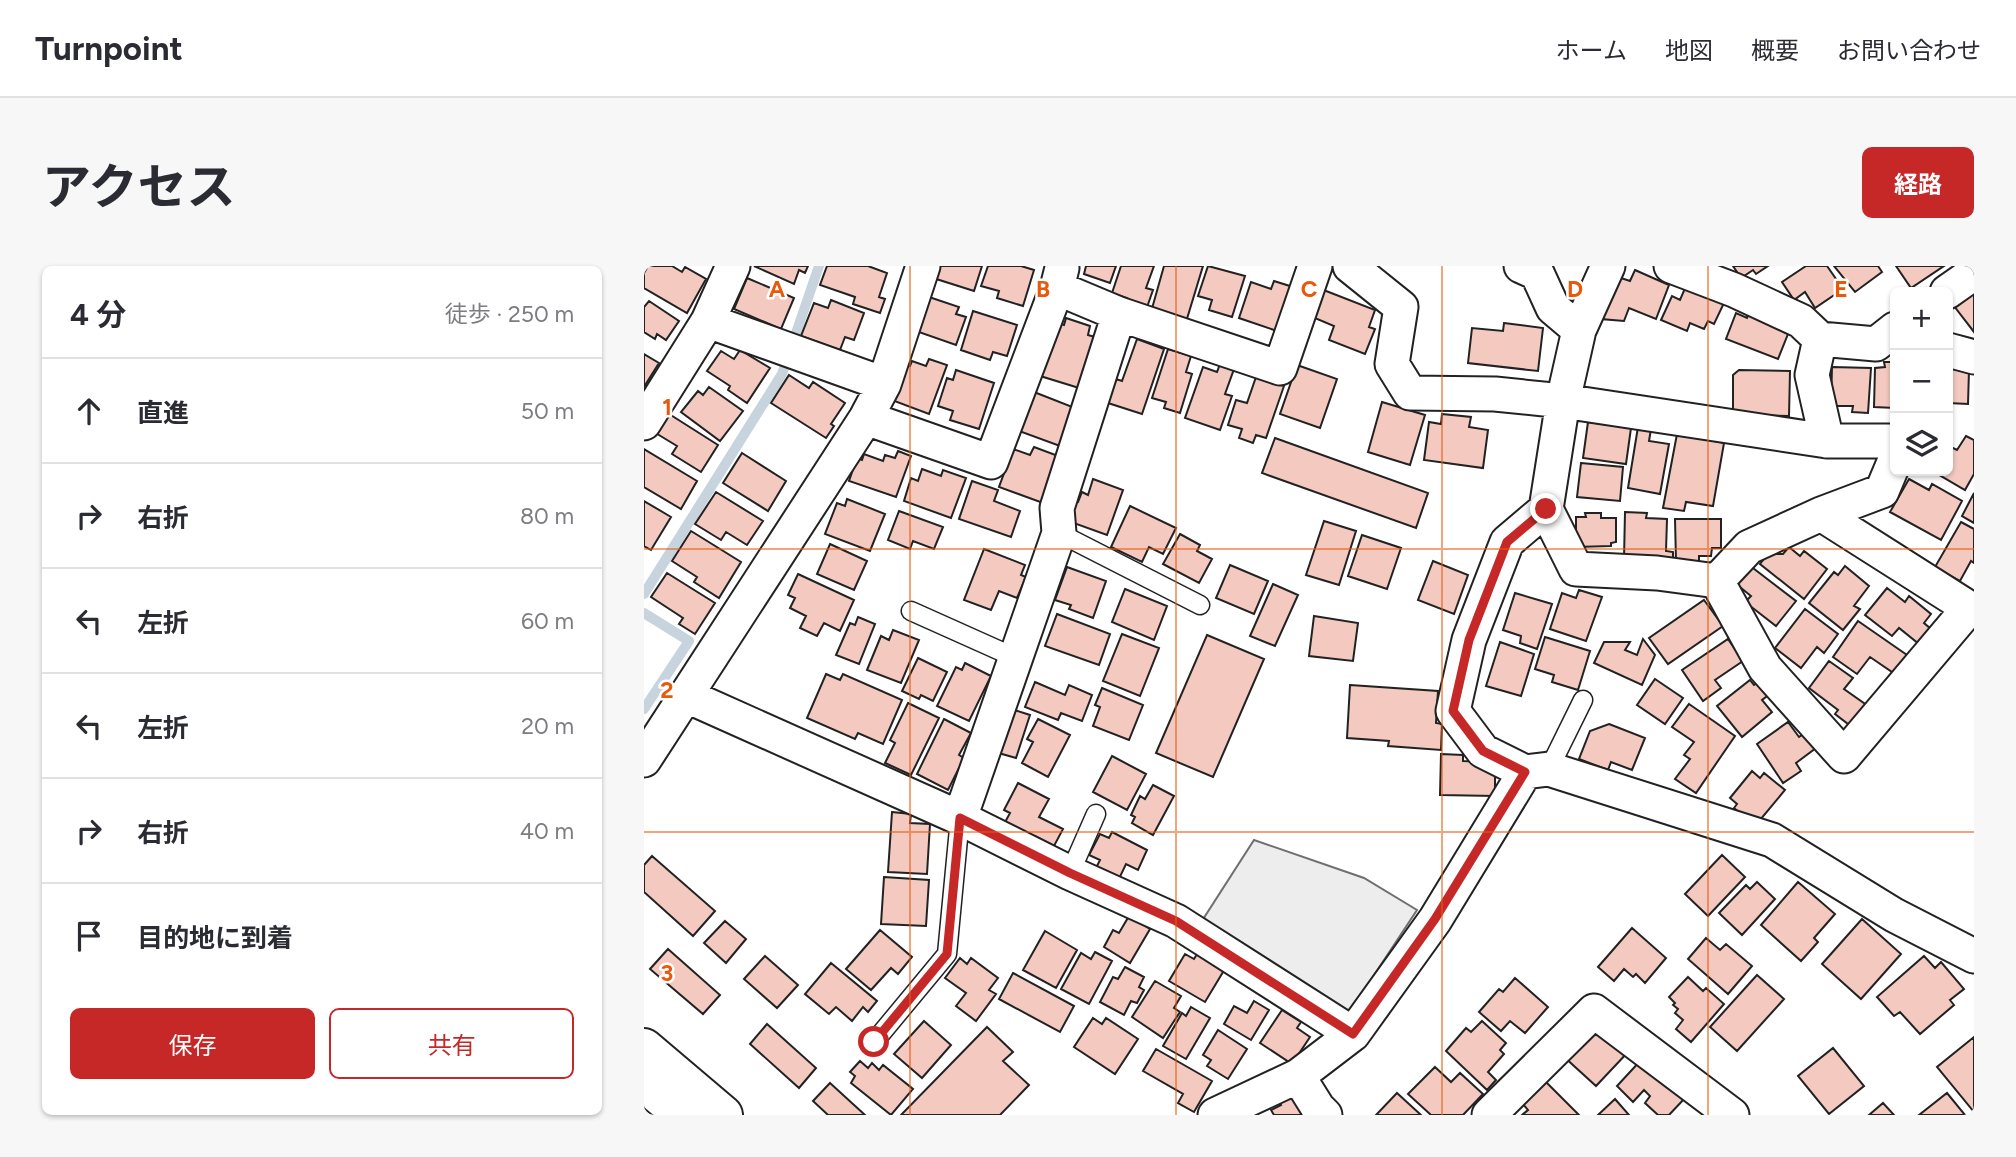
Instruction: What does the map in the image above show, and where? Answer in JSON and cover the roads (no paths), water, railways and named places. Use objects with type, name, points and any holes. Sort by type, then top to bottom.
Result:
[{"type":"main road","points":[[644,1048],[723,1115]]},
{"type":"main road","points":[[644,1082],[683,1115]]},
{"type":"street","points":[[644,424],[708,321],[733,266]]},
{"type":"street","points":[[644,760],[866,418],[884,384],[923,266]]},
{"type":"street","points":[[866,418],[991,462],[1060,277],[1119,314],[1280,368],[1315,266]]},
{"type":"street","points":[[1350,266],[1401,307],[1392,364],[1410,393],[1495,394],[1563,401],[1827,441],[1890,441]]},
{"type":"street","points":[[1521,266],[1537,273],[1553,308],[1579,330]]},
{"type":"street","points":[[1608,266],[1579,330],[1563,401],[1546,509],[1576,569],[1657,573],[1717,581]]},
{"type":"street","points":[[1679,267],[1801,321],[1820,339],[1876,344],[1890,335]]},
{"type":"street","points":[[1953,288],[1974,273]]},
{"type":"street","points":[[960,818],[1059,533],[1058,508],[1119,314]]},
{"type":"street","points":[[708,321],[884,384]]},
{"type":"street","points":[[1820,339],[1812,375],[1827,441]]},
{"type":"street","points":[[1953,351],[1974,357]]},
{"type":"street","points":[[1717,581],[1749,547],[1821,514],[1882,491],[1890,472]]},
{"type":"street","points":[[1546,509],[1507,542],[1469,640],[1453,711],[1483,751],[1537,770],[1772,840],[1894,915],[1974,956]]},
{"type":"street","points":[[1717,581],[1765,668],[1844,756],[1969,608],[1821,514]]},
{"type":"street","points":[[687,696],[960,818],[1070,873],[1176,921],[1353,1034]]},
{"type":"street","points":[[1215,1115],[1298,1076],[1353,1034],[1537,770]]},
{"type":"street","points":[[1489,1115],[1594,1011],[1732,1115]]},
{"type":"street","points":[[1298,1076],[1325,1115]]},
{"type":"lane","points":[[1059,533],[1200,606]]},
{"type":"lane","points":[[911,611],[1016,658]]},
{"type":"lane","points":[[1537,770],[1583,700]]},
{"type":"lane","points":[[1070,873],[1096,814]]},
{"type":"lane","points":[[874,1042],[947,954],[960,818]]},
{"type":"waterway","points":[[644,594],[782,374],[819,266]]},
{"type":"waterway","points":[[644,613],[689,641],[644,709]]}]
